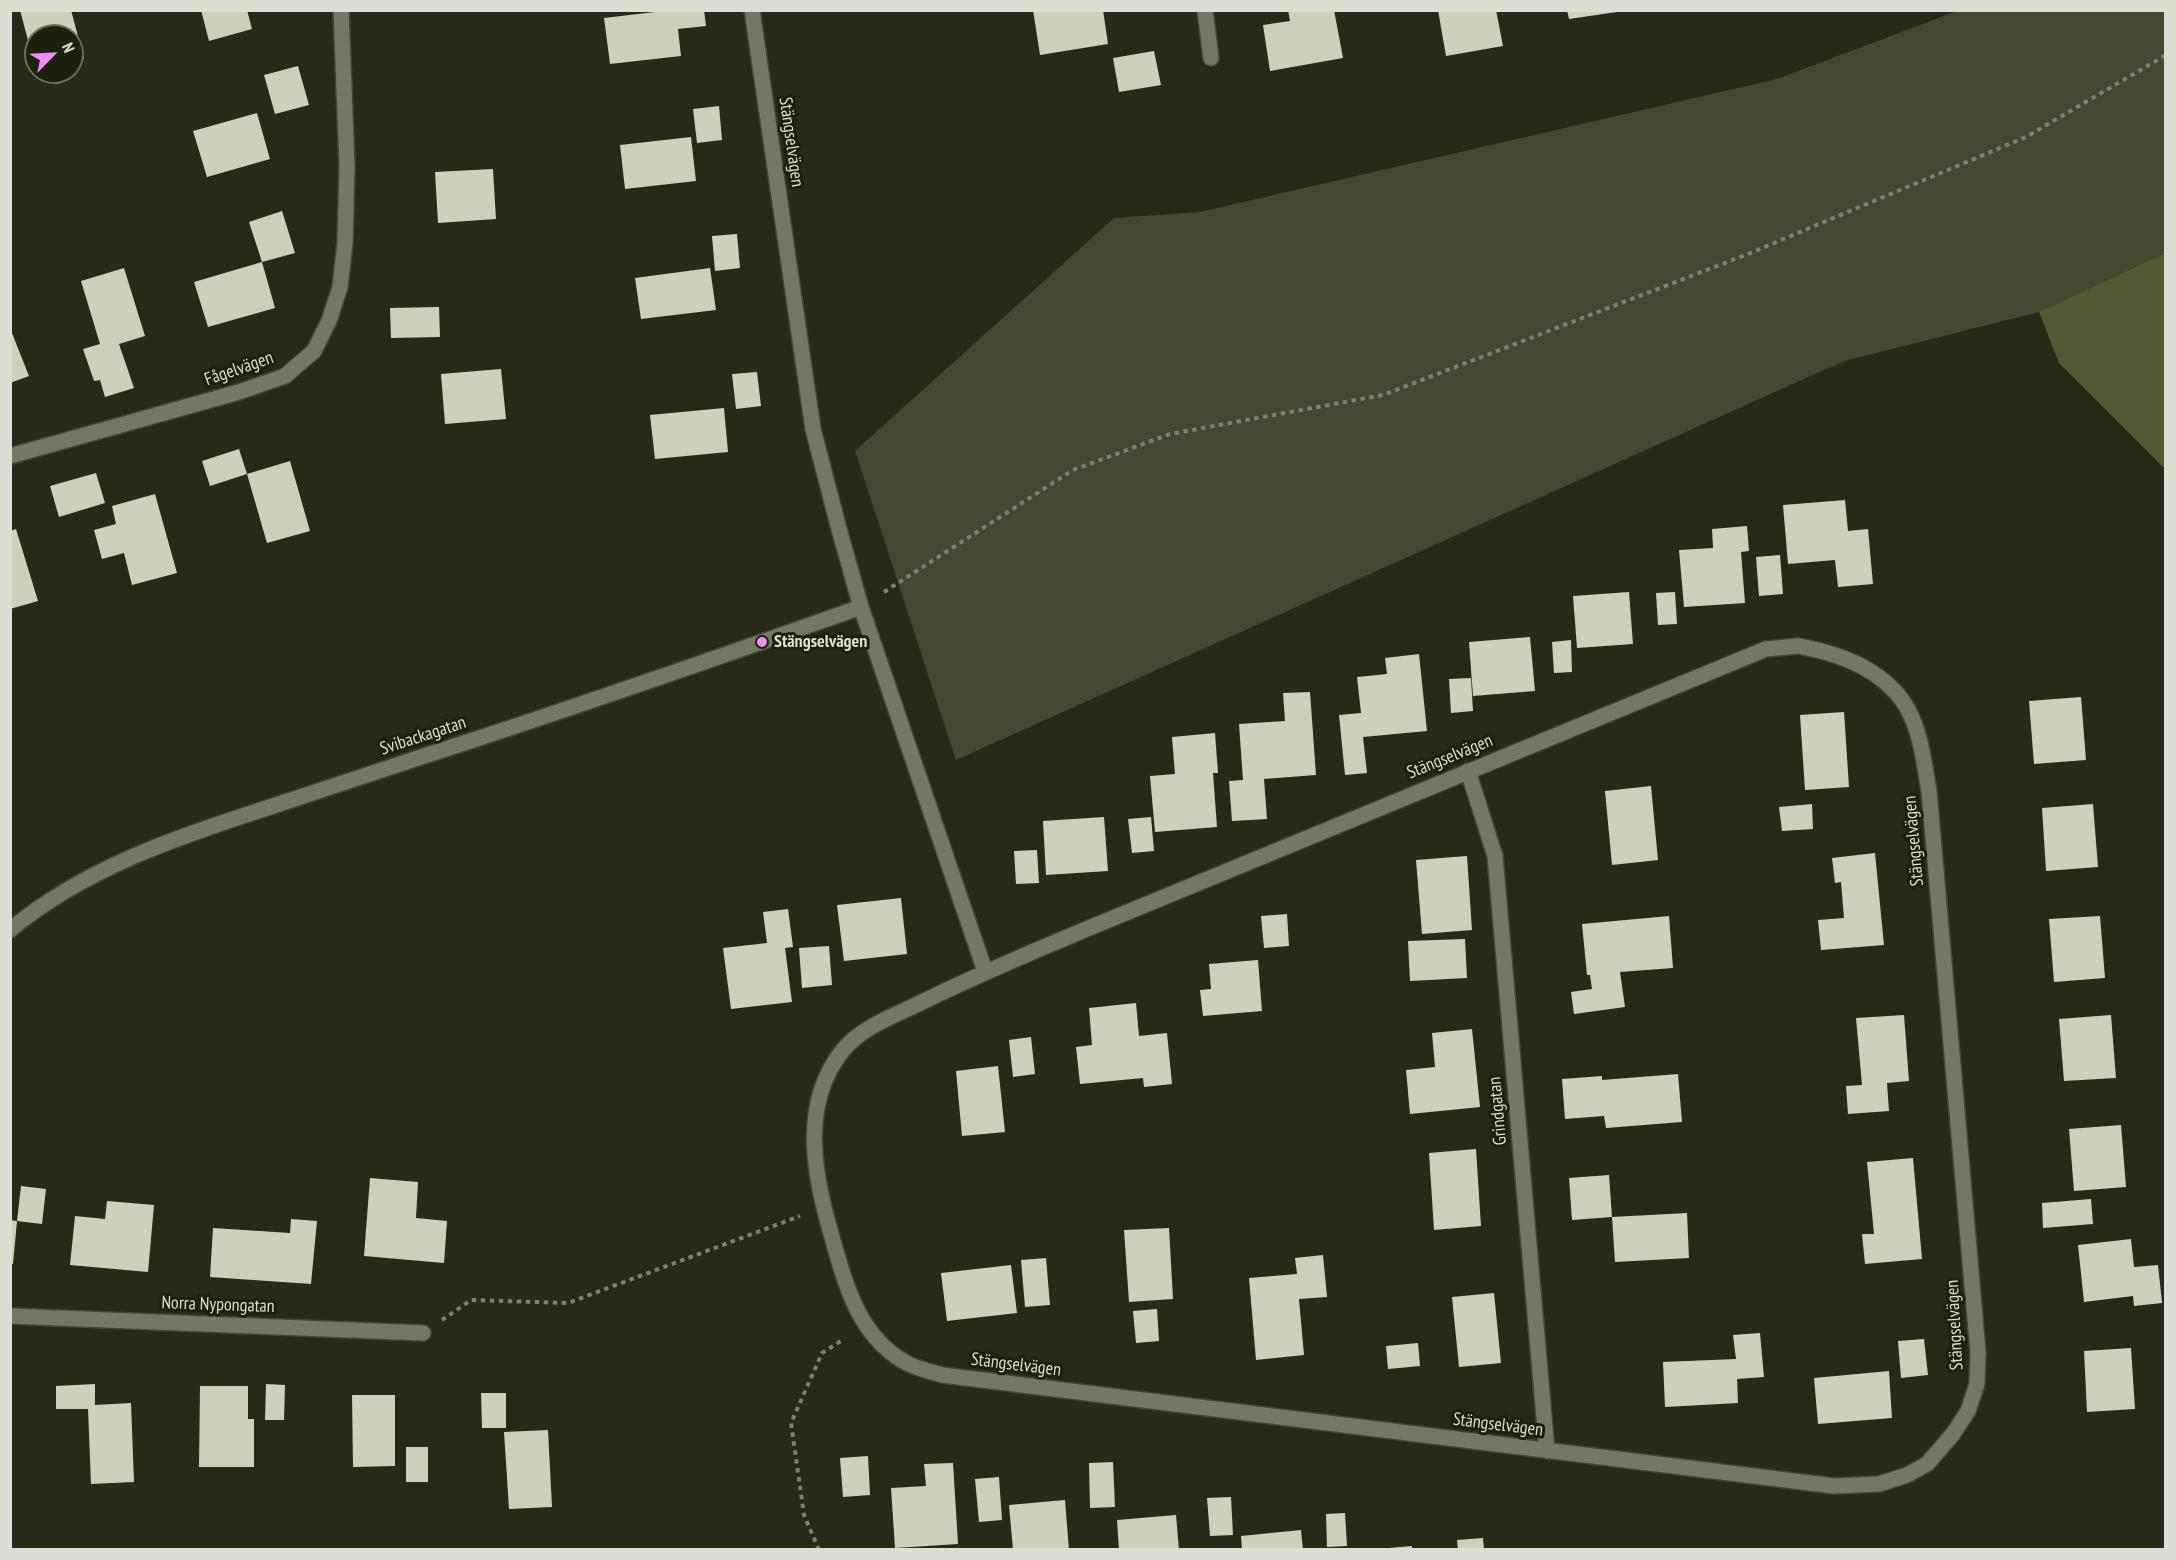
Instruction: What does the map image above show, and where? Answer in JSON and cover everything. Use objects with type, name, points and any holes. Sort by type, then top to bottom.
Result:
[{"type":"street","name":"Fågelvägen","points":[[10,456],[239,392],[285,376],[314,351],[329,321],[340,287],[345,243],[347,166],[341,10]]},
{"type":"street","name":"Stängselvägen","points":[[752,10],[813,429],[838,529],[861,607],[985,971]]},
{"type":"street","points":[[1205,10],[1211,58]]},
{"type":"street","name":"Svibackagatan","points":[[10,930],[74,886],[129,858],[198,830],[617,694],[861,607]]},
{"type":"street","name":"Stängselvägen","points":[[1798,646],[1825,651],[1853,661],[1887,684],[1905,706],[1919,740],[1929,791],[1978,1352],[1977,1384],[1968,1411],[1953,1434],[1927,1464],[1907,1475],[1880,1484],[1834,1486],[942,1375],[905,1363],[885,1348],[865,1325],[854,1306],[843,1278],[816,1174],[814,1116],[819,1095],[844,1048],[865,1031],[985,971],[1766,649],[1798,646]]},
{"type":"street","name":"Grindgatan","points":[[1468,771],[1495,856],[1547,1451]]},
{"type":"street","name":"Norra Nypongatan","points":[[10,1316],[423,1333]]},
{"type":"path","points":[[861,607],[1073,470],[1170,434],[1383,395],[1748,254],[2026,137],[2166,55]]},
{"type":"path","points":[[423,1333],[471,1300],[568,1303],[823,1207]]},
{"type":"path","points":[[819,1550],[804,1515],[791,1423],[822,1353],[865,1325]]},
{"type":"green space","points":[[1957,11],[2165,11],[2165,253],[2039,312],[1848,360],[1826,369],[956,760],[855,451],[1114,218],[1200,212],[1777,79]]},
{"type":"green space","points":[[2165,253],[2165,469],[2059,363],[2039,312]]},
{"type":"building","points":[[20,10],[71,10],[75,24],[24,24]]},
{"type":"building","points":[[201,10],[247,10],[252,29],[209,41]]},
{"type":"building","points":[[672,10],[704,10],[706,26],[678,29],[681,56],[610,64],[604,18]]},
{"type":"building","points":[[1033,10],[1103,10],[1108,44],[1040,55]]},
{"type":"building","points":[[1288,10],[1334,10],[1343,58],[1270,71],[1263,25],[1290,21]]},
{"type":"building","points":[[1438,10],[1496,10],[1503,46],[1446,56]]},
{"type":"building","points":[[1567,10],[1617,10],[1617,12],[1569,19]]},
{"type":"building","points":[[1154,51],[1161,85],[1119,92],[1113,58]]},
{"type":"building","points":[[298,66],[309,105],[275,114],[264,75]]},
{"type":"building","points":[[719,106],[722,140],[697,143],[693,109]]},
{"type":"building","points":[[257,113],[270,159],[207,177],[193,131]]},
{"type":"building","points":[[691,137],[696,181],[625,189],[620,145]]},
{"type":"building","points":[[493,169],[496,219],[438,223],[435,172]]},
{"type":"building","points":[[282,211],[295,253],[262,262],[249,222]]},
{"type":"building","points":[[737,234],[740,268],[715,271],[712,236]]},
{"type":"building","points":[[262,262],[275,308],[208,327],[194,282]]},
{"type":"building","points":[[124,268],[145,336],[119,344],[134,388],[105,397],[100,380],[94,381],[83,349],[100,344],[81,281]]},
{"type":"building","points":[[710,268],[716,310],[641,319],[635,278]]},
{"type":"building","points":[[439,307],[440,337],[391,338],[390,308]]},
{"type":"building","points":[[10,328],[29,376],[10,383]]},
{"type":"building","points":[[501,369],[506,419],[445,424],[441,374]]},
{"type":"building","points":[[757,372],[761,406],[736,409],[732,374]]},
{"type":"building","points":[[724,408],[728,452],[655,459],[650,415]]},
{"type":"building","points":[[239,449],[247,474],[210,486],[202,461]]},
{"type":"building","points":[[290,461],[310,531],[267,543],[247,474]]},
{"type":"building","points":[[96,473],[105,503],[59,517],[50,486]]},
{"type":"building","points":[[155,494],[177,573],[132,585],[124,553],[102,559],[94,530],[116,524],[112,506]]},
{"type":"building","points":[[1845,500],[1848,531],[1868,529],[1873,584],[1838,587],[1835,560],[1788,564],[1783,505]]},
{"type":"building","points":[[1747,526],[1749,551],[1741,552],[1745,603],[1684,607],[1679,550],[1713,548],[1712,529]]},
{"type":"building","points":[[16,529],[38,601],[10,609],[10,531]]},
{"type":"building","points":[[1780,555],[1783,594],[1759,596],[1756,557]]},
{"type":"building","points":[[1629,592],[1633,644],[1577,648],[1573,596]]},
{"type":"building","points":[[1675,592],[1677,624],[1658,625],[1656,593]]},
{"type":"building","points":[[1530,637],[1535,691],[1473,696],[1469,642]]},
{"type":"building","points":[[1571,640],[1572,672],[1554,673],[1552,642]]},
{"type":"building","points":[[1419,654],[1427,731],[1363,737],[1367,773],[1345,775],[1339,715],[1361,713],[1357,677],[1387,674],[1385,658]]},
{"type":"building","points":[[1471,678],[1473,711],[1451,713],[1449,679]]},
{"type":"building","points":[[1310,692],[1316,775],[1264,779],[1267,819],[1232,821],[1229,781],[1243,780],[1239,724],[1285,721],[1283,693]]},
{"type":"building","points":[[2081,697],[2086,760],[2034,764],[2029,701]]},
{"type":"building","points":[[1844,712],[1849,787],[1805,790],[1800,715]]},
{"type":"building","points":[[1215,733],[1218,773],[1213,773],[1217,827],[1155,832],[1150,776],[1175,774],[1172,737]]},
{"type":"building","points":[[1651,786],[1658,860],[1612,865],[1605,791]]},
{"type":"building","points":[[1812,804],[1813,829],[1782,831],[1779,807]]},
{"type":"building","points":[[2093,804],[2098,867],[2046,871],[2042,808]]},
{"type":"building","points":[[1104,817],[1108,871],[1046,875],[1043,821]]},
{"type":"building","points":[[1151,817],[1154,851],[1132,853],[1128,819]]},
{"type":"building","points":[[1037,850],[1039,883],[1016,884],[1014,851]]},
{"type":"building","points":[[1875,853],[1884,945],[1821,950],[1818,920],[1844,918],[1841,882],[1835,883],[1832,858]]},
{"type":"building","points":[[1467,856],[1472,930],[1422,934],[1416,860]]},
{"type":"building","points":[[901,898],[907,954],[844,961],[837,905]]},
{"type":"building","points":[[788,909],[793,947],[785,948],[792,1002],[731,1009],[723,948],[767,943],[763,912]]},
{"type":"building","points":[[1287,914],[1289,946],[1264,948],[1261,916]]},
{"type":"building","points":[[1669,916],[1673,968],[1620,972],[1625,1007],[1574,1014],[1571,992],[1592,989],[1590,975],[1587,975],[1582,924]]},
{"type":"building","points":[[2100,916],[2105,978],[2054,982],[2049,919]]},
{"type":"building","points":[[1465,939],[1467,978],[1410,981],[1408,941]]},
{"type":"building","points":[[829,946],[832,985],[802,988],[799,948]]},
{"type":"building","points":[[1258,960],[1262,1011],[1203,1016],[1200,990],[1211,989],[1209,964]]},
{"type":"building","points":[[1136,1003],[1139,1036],[1167,1033],[1172,1084],[1144,1087],[1143,1078],[1080,1084],[1076,1047],[1092,1045],[1089,1008]]},
{"type":"building","points":[[1904,1015],[1909,1081],[1887,1083],[1889,1111],[1848,1114],[1846,1086],[1862,1085],[1856,1018]]},
{"type":"building","points":[[2111,1015],[2116,1078],[2064,1081],[2059,1019]]},
{"type":"building","points":[[1472,1029],[1480,1107],[1410,1114],[1406,1070],[1435,1067],[1432,1033]]},
{"type":"building","points":[[1031,1037],[1035,1074],[1013,1077],[1009,1040]]},
{"type":"building","points":[[998,1066],[1005,1132],[962,1136],[956,1071]]},
{"type":"building","points":[[1678,1074],[1682,1122],[1606,1128],[1604,1116],[1565,1119],[1562,1079],[1602,1076],[1602,1080]]},
{"type":"building","points":[[2121,1125],[2126,1187],[2074,1191],[2069,1129]]},
{"type":"building","points":[[1476,1149],[1481,1226],[1434,1230],[1429,1153]]},
{"type":"building","points":[[1913,1158],[1922,1259],[1865,1264],[1862,1234],[1874,1234],[1867,1162]]},
{"type":"building","points":[[1609,1175],[1612,1217],[1572,1220],[1569,1178]]},
{"type":"building","points":[[370,1178],[418,1182],[416,1218],[447,1221],[444,1263],[364,1256]]},
{"type":"building","points":[[21,1186],[46,1189],[42,1224],[17,1221]]},
{"type":"building","points":[[2091,1199],[2093,1224],[2043,1228],[2042,1203]]},
{"type":"building","points":[[107,1201],[154,1205],[148,1272],[70,1265],[75,1216],[105,1219]]},
{"type":"building","points":[[1687,1213],[1689,1258],[1615,1262],[1612,1217]]},
{"type":"building","points":[[291,1219],[317,1221],[311,1284],[210,1277],[213,1228],[290,1233]]},
{"type":"building","points":[[10,1220],[17,1221],[13,1264],[10,1264]]},
{"type":"building","points":[[1169,1228],[1173,1299],[1129,1302],[1124,1230]]},
{"type":"building","points":[[2131,1239],[2134,1267],[2158,1265],[2162,1303],[2134,1306],[2133,1296],[2084,1302],[2078,1245]]},
{"type":"building","points":[[1323,1255],[1327,1297],[1299,1299],[1304,1355],[1256,1360],[1249,1278],[1297,1274],[1295,1258]]},
{"type":"building","points":[[1046,1258],[1050,1305],[1025,1307],[1021,1260]]},
{"type":"building","points":[[1011,1265],[1017,1313],[947,1321],[941,1273]]},
{"type":"building","points":[[1494,1293],[1501,1363],[1459,1367],[1452,1297]]},
{"type":"building","points":[[1157,1309],[1159,1341],[1136,1343],[1133,1311]]},
{"type":"building","points":[[1760,1333],[1764,1377],[1737,1379],[1738,1403],[1665,1407],[1663,1362],[1736,1359],[1733,1335]]},
{"type":"building","points":[[1924,1339],[1928,1375],[1901,1378],[1898,1341]]},
{"type":"building","points":[[1418,1343],[1420,1366],[1388,1369],[1386,1346]]},
{"type":"building","points":[[2131,1348],[2135,1409],[2087,1412],[2084,1351]]},
{"type":"building","points":[[1889,1371],[1892,1418],[1818,1424],[1814,1378]]},
{"type":"building","points":[[95,1384],[95,1405],[131,1403],[134,1482],[91,1484],[88,1409],[56,1409],[56,1386]]},
{"type":"building","points":[[266,1384],[285,1385],[284,1420],[265,1420]]},
{"type":"building","points":[[200,1386],[248,1386],[248,1419],[254,1419],[254,1467],[199,1467]]},
{"type":"building","points":[[481,1393],[506,1393],[506,1428],[482,1428]]},
{"type":"building","points":[[352,1395],[395,1395],[395,1466],[353,1467]]},
{"type":"building","points":[[548,1430],[552,1507],[509,1509],[504,1432]]},
{"type":"building","points":[[406,1447],[428,1447],[428,1482],[406,1482]]},
{"type":"building","points":[[868,1456],[870,1495],[843,1497],[840,1458]]},
{"type":"building","points":[[1113,1462],[1115,1507],[1090,1508],[1089,1463]]},
{"type":"building","points":[[953,1463],[958,1544],[895,1548],[891,1488],[926,1486],[924,1464]]},
{"type":"building","points":[[999,1477],[1002,1520],[979,1522],[975,1479]]},
{"type":"building","points":[[1231,1497],[1233,1535],[1210,1536],[1207,1498]]},
{"type":"building","points":[[1065,1500],[1069,1550],[1013,1550],[1009,1505]]},
{"type":"building","points":[[1345,1513],[1347,1546],[1327,1547],[1326,1514]]},
{"type":"building","points":[[1176,1515],[1179,1550],[1119,1550],[1117,1520]]},
{"type":"building","points":[[1301,1530],[1303,1550],[1242,1550],[1241,1536]]},
{"type":"building","points":[[1483,1538],[1484,1550],[1458,1550],[1457,1540]]},
{"type":"building","points":[[1412,1546],[1412,1550],[1389,1550],[1389,1548]]},
{"type":"place","name":"Stängselvägen","points":[[762,642]]}]
